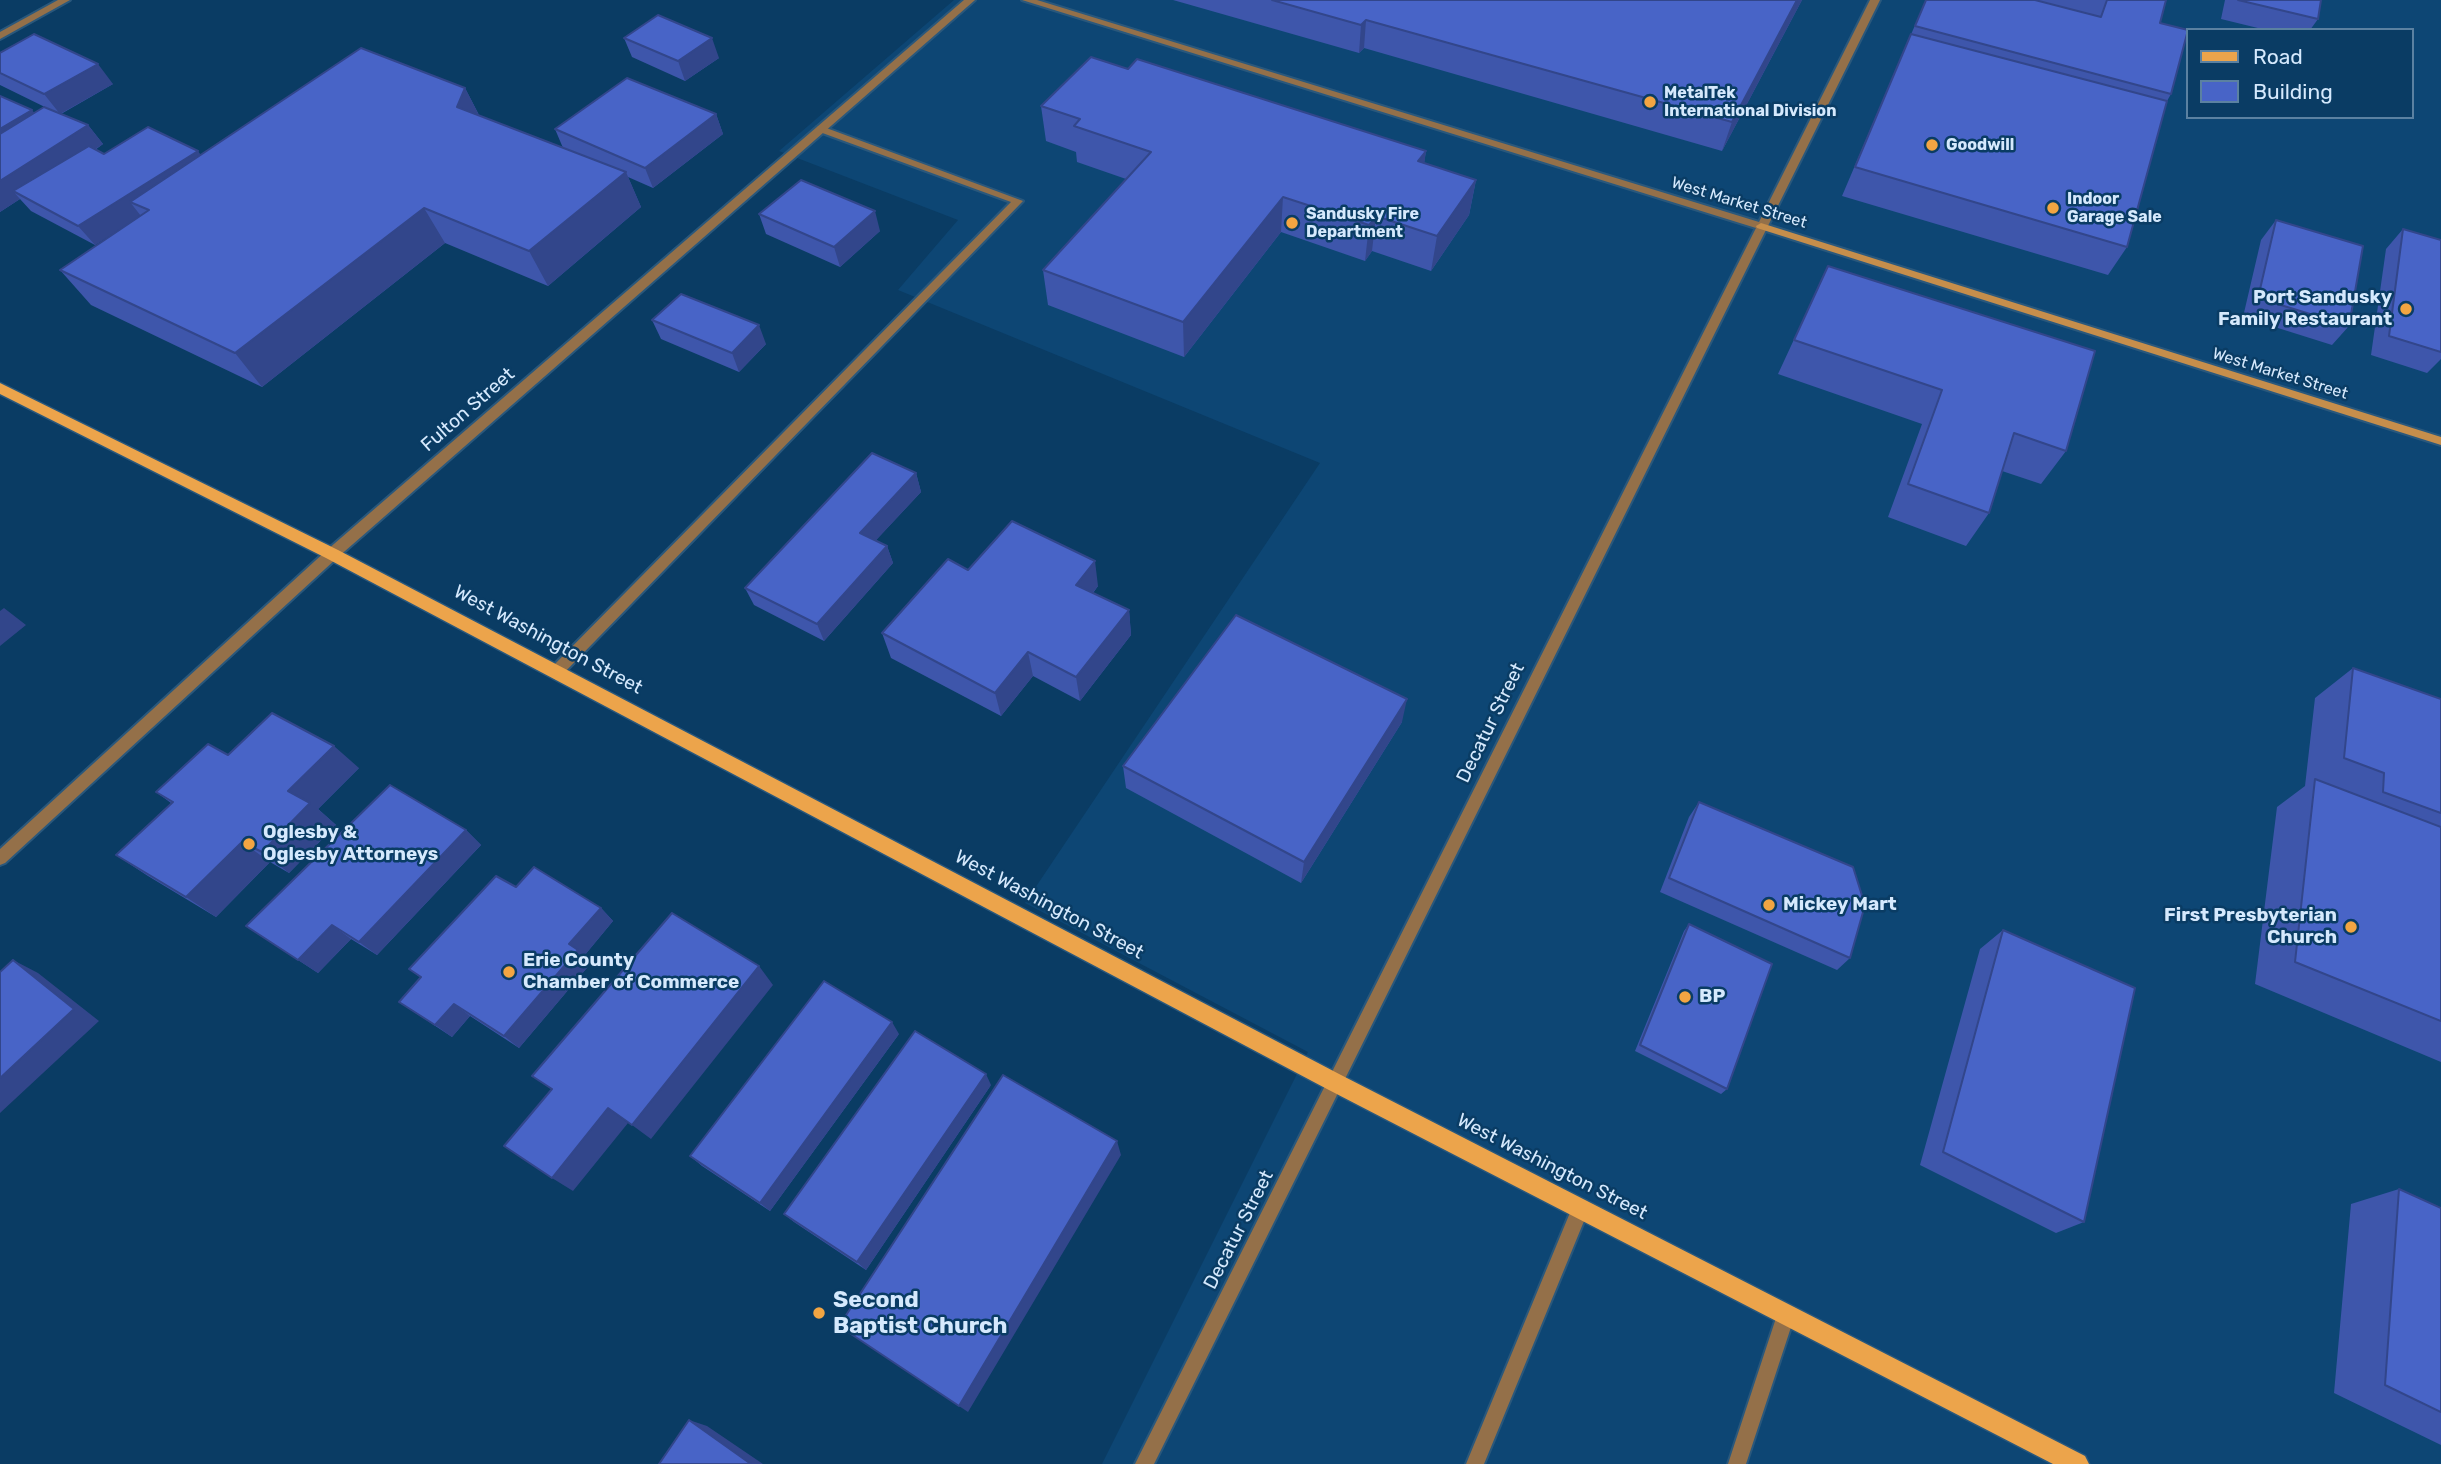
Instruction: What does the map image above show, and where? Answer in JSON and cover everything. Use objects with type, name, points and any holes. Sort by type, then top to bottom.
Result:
[{"type":"main road","name":"West Washington Street","points":[[0,387],[332,554],[1334,1082],[2077,1464]]},
{"type":"street","points":[[0,36],[65,0]]},
{"type":"street","name":"Fulton Street","points":[[0,858],[332,554],[970,0]]},
{"type":"street","name":"West Market Street","points":[[1027,0],[1761,226],[2441,440]]},
{"type":"street","name":"Decatur Street","points":[[1143,1464],[1875,0]]},
{"type":"street","points":[[556,672],[1018,201],[821,130]]},
{"type":"street","points":[[1475,1464],[1580,1209]]},
{"type":"street","points":[[1737,1464],[1786,1315]]},
{"type":"shaded area","points":[[954,0],[2441,0],[2441,1464],[1102,1464],[1308,1052],[1025,903],[1320,463],[898,290],[958,220],[779,151]]},
{"type":"building","name":"MetalTek International Division","points":[[1272,0],[1797,0],[1732,122],[1366,20],[1361,25]]},
{"type":"building","points":[[1926,0],[2035,0],[2101,17],[2107,0],[2166,0],[2160,23],[2186,30],[2186,38],[2171,94],[1915,26]]},
{"type":"building","points":[[2238,0],[2321,0],[2318,19]]},
{"type":"building","points":[[658,15],[712,38],[678,61],[624,38]]},
{"type":"building","points":[[34,34],[98,64],[44,94],[0,73],[0,53]]},
{"type":"building","points":[[1911,34],[2167,101],[2127,247],[1855,167]]},
{"type":"building","points":[[361,48],[465,88],[457,107],[626,172],[529,251],[424,208],[235,353],[60,270],[149,210],[130,202]]},
{"type":"building","name":"Sandusky Fire Department","points":[[1091,57],[1128,69],[1137,59],[1426,151],[1418,161],[1476,180],[1437,236],[1376,216],[1369,225],[1283,197],[1183,322],[1043,270],[1151,152],[1074,126],[1080,119],[1041,106]]},
{"type":"building","points":[[627,78],[716,114],[645,168],[555,129]]},
{"type":"building","points":[[0,96],[32,110],[0,129]]},
{"type":"building","points":[[44,107],[88,125],[0,181],[0,134]]},
{"type":"building","points":[[148,127],[198,151],[78,226],[13,191],[89,146],[104,154]]},
{"type":"building","points":[[801,180],[875,211],[834,247],[759,214]]},
{"type":"building","points":[[2276,220],[2363,246],[2349,326],[2258,298]]},
{"type":"building","points":[[2403,229],[2441,240],[2441,352],[2389,336]]},
{"type":"building","points":[[1828,266],[2095,351],[2066,451],[2014,433],[1989,513],[1908,484],[1942,390],[1794,340]]},
{"type":"building","points":[[681,294],[759,325],[732,353],[652,320]]},
{"type":"building","points":[[872,453],[916,473],[860,533],[887,546],[817,624],[745,588]]},
{"type":"building","points":[[1012,521],[1095,561],[1076,585],[1129,610],[1076,677],[1028,652],[995,693],[882,633],[948,559],[968,570]]},
{"type":"building","points":[[1236,615],[1407,699],[1304,862],[1123,766]]},
{"type":"building","points":[[2353,668],[2441,699],[2441,813],[2383,792],[2384,773],[2344,758]]},
{"type":"building","points":[[272,713],[334,746],[288,791],[310,803],[262,852],[242,842],[186,897],[116,855],[173,802],[156,792],[208,744],[228,755]]},
{"type":"building","name":"First Presbyterian Church","points":[[2315,779],[2441,827],[2441,1021],[2295,962]]},
{"type":"building","points":[[390,785],[466,830],[359,942],[332,925],[298,960],[246,926]]},
{"type":"building","name":"Mickey Mart","points":[[1699,802],[1853,867],[1865,905],[1850,958],[1669,878]]},
{"type":"building","name":"Erie County Chamber of Commerce","points":[[534,867],[601,908],[569,944],[578,950],[504,1036],[454,1004],[435,1025],[399,1002],[421,977],[409,969],[496,876],[516,887]]},
{"type":"building","points":[[672,913],[759,966],[632,1125],[608,1108],[552,1178],[504,1146],[552,1089],[532,1076]]},
{"type":"building","points":[[1689,924],[1772,964],[1727,1089],[1640,1045]]},
{"type":"building","points":[[2003,930],[2135,988],[2084,1222],[1943,1152]]},
{"type":"building","points":[[13,960],[74,1009],[0,1078],[0,972]]},
{"type":"building","points":[[824,981],[892,1022],[760,1203],[690,1156]]},
{"type":"building","points":[[915,1031],[986,1074],[857,1262],[784,1214]]},
{"type":"building","points":[[1003,1075],[1117,1141],[959,1406],[839,1326]]},
{"type":"building","points":[[2399,1189],[2441,1208],[2441,1412],[2385,1385]]},
{"type":"building","points":[[689,1420],[751,1464],[659,1464]]},
{"type":"place","name":"MetalTek International Division","points":[[1650,102]]},
{"type":"place","name":"Goodwill","points":[[1932,145]]},
{"type":"place","name":"Indoor Garage Sale","points":[[2053,208]]},
{"type":"place","name":"Sandusky Fire Department","points":[[1292,223]]},
{"type":"place","name":"Port Sandusky Family Restaurant","points":[[2406,309]]},
{"type":"place","name":"Oglesby & Oglesby Attorneys","points":[[249,844]]},
{"type":"place","name":"Mickey Mart","points":[[1769,905]]},
{"type":"place","name":"First Presbyterian Church","points":[[2351,927]]},
{"type":"place","name":"Erie County Chamber of Commerce","points":[[509,972]]},
{"type":"place","name":"BP","points":[[1685,997]]},
{"type":"place","name":"Second Baptist Church","points":[[819,1313]]}]
